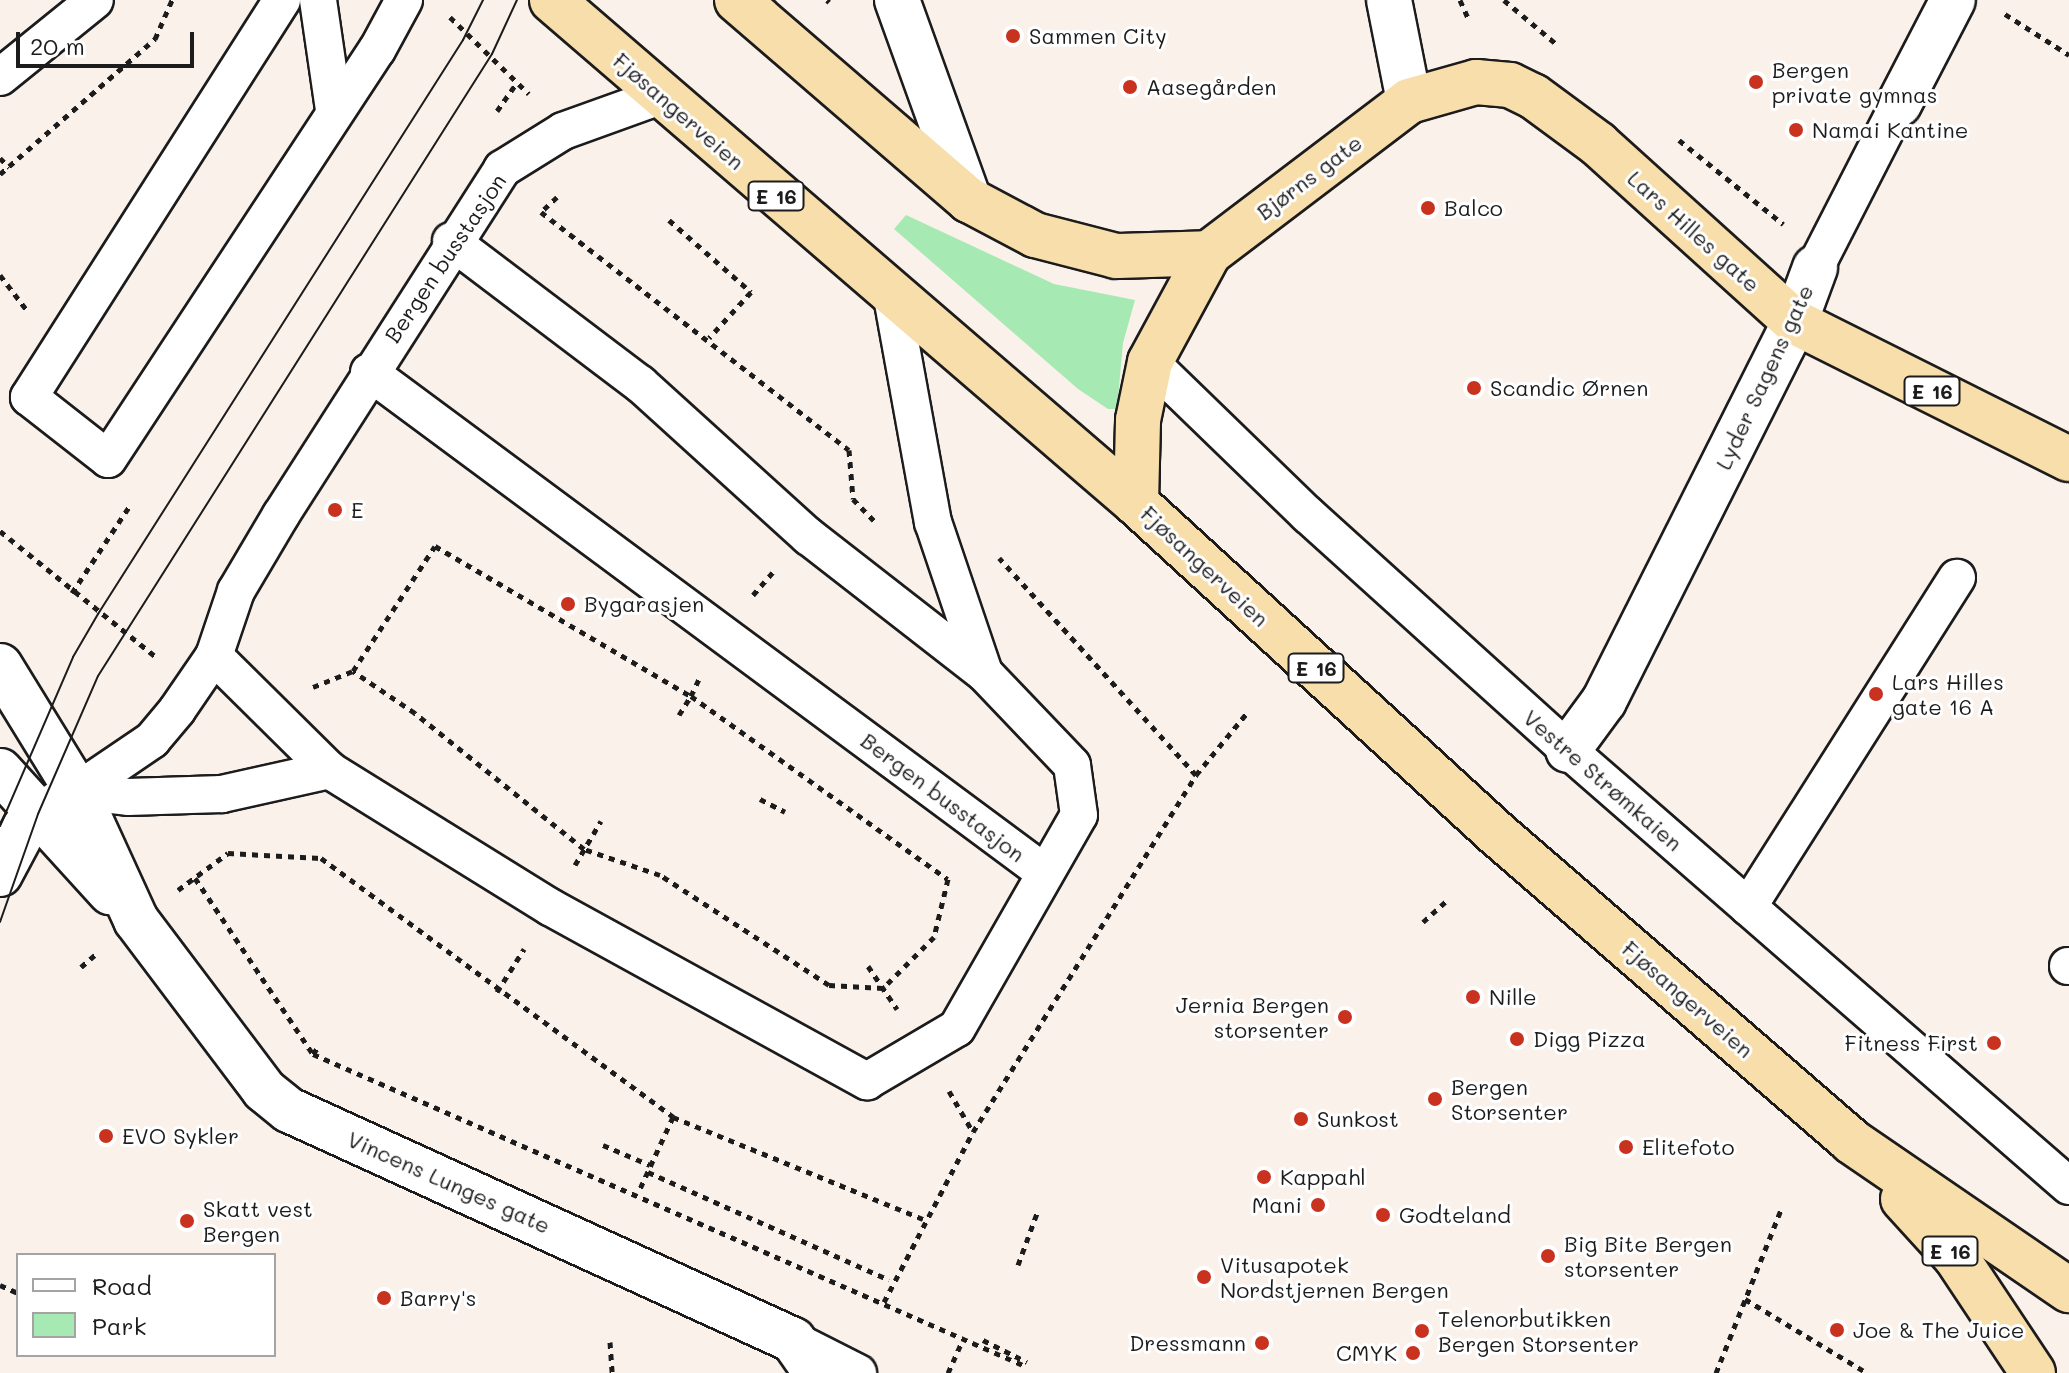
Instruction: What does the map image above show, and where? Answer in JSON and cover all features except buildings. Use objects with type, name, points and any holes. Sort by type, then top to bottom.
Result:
[{"type":"highway","name":"Fjøsangerveien","points":[[552,0],[892,297],[1136,503],[1496,833],[1851,1141],[2069,1290]]},
{"type":"highway","points":[[737,0],[969,200],[1035,235],[1116,256],[1209,253]]},
{"type":"highway","name":"Lars Hilles gate","points":[[1409,101],[1476,82],[1510,85],[1533,96],[1598,144],[1795,322],[2069,459]]},
{"type":"highway","name":"Bjørns gate","points":[[1209,253],[1409,101]]},
{"type":"highway","name":"E 16","points":[[1136,503],[1138,420],[1150,362],[1209,253]]},
{"type":"highway","name":"Fjøsangerveien","points":[[1851,1141],[1956,1257],[2033,1373]]},
{"type":"street","points":[[897,0],[969,200]]},
{"type":"street","points":[[1389,0],[1409,101]]},
{"type":"street","name":"Lyder Sagens gate","points":[[1899,104],[1973,3]]},
{"type":"street","name":"Lyder Sagens gate","points":[[1568,750],[1604,701],[1795,322],[1815,268]]},
{"type":"street","name":"Vincens Lunges gate","points":[[0,666],[77,791],[136,920]]},
{"type":"street","name":"Vincens Lunges gate","points":[[0,771],[136,920],[221,1038],[264,1090],[289,1110],[805,1356]]},
{"type":"street","points":[[0,874],[15,841],[38,814],[77,791]]},
{"type":"lane","points":[[282,0],[29,397],[108,459],[404,0]]},
{"type":"lane","points":[[318,0],[334,110]]},
{"type":"lane","points":[[6,61],[71,7]]},
{"type":"lane","name":"Bergen busstasjon","points":[[77,791],[152,740],[214,656],[236,591],[451,241],[502,169],[563,131],[660,96]]},
{"type":"lane","name":"Lyder Sagens gate","points":[[1815,268],[1899,104]]},
{"type":"lane","points":[[451,241],[640,384],[809,537],[984,673],[1072,765],[1079,815],[1045,873]]},
{"type":"lane","points":[[892,297],[933,522],[984,673]]},
{"type":"lane","name":"Vestre Strømkaien","points":[[1150,362],[1308,515],[1568,750],[2069,1186]]},
{"type":"lane","name":"Bergen busstasjon","points":[[214,656],[329,770],[550,907],[867,1081],[957,1028],[1045,873],[369,372]]},
{"type":"lane","points":[[1748,907],[1957,578]]},
{"type":"lane","points":[[77,791],[128,797],[222,794],[329,770]]},
{"type":"lane","points":[[805,1356],[858,1373]]},
{"type":"path","points":[[0,174],[155,39],[172,0]]},
{"type":"path","points":[[1460,0],[1469,20]]},
{"type":"path","points":[[1973,3],[2069,55]]},
{"type":"path","points":[[0,158],[9,167]]},
{"type":"path","points":[[669,220],[751,292],[709,338]]},
{"type":"path","points":[[72,593],[135,497]]},
{"type":"path","points":[[679,715],[722,635],[809,537],[853,499]]},
{"type":"path","points":[[435,546],[691,696],[948,879],[934,937],[883,988],[829,985],[660,875],[584,849],[415,713],[353,671],[435,546]]},
{"type":"path","points":[[1196,775],[1247,713]]},
{"type":"path","points":[[760,799],[785,812]]},
{"type":"path","points":[[884,1302],[923,1219],[673,1117],[321,858],[228,853],[195,878],[313,1054],[638,1193],[884,1302],[962,1341],[1026,1364],[983,1340]]},
{"type":"path","points":[[1423,922],[1445,902]]},
{"type":"path","points":[[313,1054],[318,1047]]},
{"type":"path","points":[[638,1193],[673,1117]]},
{"type":"path","points":[[603,1145],[889,1280]]},
{"type":"path","points":[[1716,1373],[1782,1207]]},
{"type":"path","points":[[1018,1265],[1037,1213]]},
{"type":"path","points":[[1745,1299],[1867,1373]]},
{"type":"path","points":[[948,1373],[962,1341]]},
{"type":"path","points":[[610,1342],[612,1373]]},
{"type":"green space","points":[[906,215],[1054,284],[1135,300],[1123,343],[1117,409],[1108,409],[1078,389],[894,229]]},
{"type":"tram line","points":[[0,826],[73,657],[98,614],[463,40],[483,0]]},
{"type":"tram line","points":[[0,922],[38,814],[98,676],[492,54],[517,0]]},
{"type":"place","name":"Sammen City","points":[[1013,36]]},
{"type":"place","name":"Bergen private gymnas","points":[[1756,82]]},
{"type":"place","name":"Aasegården","points":[[1130,87]]},
{"type":"place","name":"Namai Kantine","points":[[1796,130]]},
{"type":"place","name":"Balco","points":[[1428,208]]},
{"type":"place","name":"Scandic Ørnen","points":[[1474,388]]},
{"type":"place","name":"E","points":[[335,510]]},
{"type":"place","name":"Bygarasjen","points":[[568,604]]},
{"type":"place","name":"Lars Hilles gate 16 A","points":[[1876,694]]},
{"type":"place","name":"Nille","points":[[1473,997]]},
{"type":"place","name":"Jernia Bergen storsenter","points":[[1345,1017]]},
{"type":"place","name":"Digg Pizza","points":[[1517,1039]]},
{"type":"place","name":"Fitness First","points":[[1994,1043]]},
{"type":"place","name":"Bergen Storsenter","points":[[1435,1099]]},
{"type":"place","name":"Sunkost","points":[[1301,1119]]},
{"type":"place","name":"EVO Sykler","points":[[106,1136]]},
{"type":"place","name":"Elitefoto","points":[[1626,1147]]},
{"type":"place","name":"Kappahl","points":[[1264,1177]]},
{"type":"place","name":"Mani","points":[[1318,1205]]},
{"type":"place","name":"Godteland","points":[[1383,1215]]},
{"type":"place","name":"Skatt vest Bergen","points":[[187,1221]]},
{"type":"place","name":"Big Bite Bergen storsenter","points":[[1548,1256]]},
{"type":"place","name":"Vitusapotek Nordstjernen Bergen","points":[[1204,1277]]},
{"type":"place","name":"Barry's","points":[[384,1298]]},
{"type":"place","name":"Joe & The Juice","points":[[1837,1330]]},
{"type":"place","name":"Telenorbutikken Bergen Storsenter","points":[[1422,1331]]},
{"type":"place","name":"Dressmann","points":[[1262,1343]]},
{"type":"place","name":"CMYK","points":[[1413,1353]]}]
